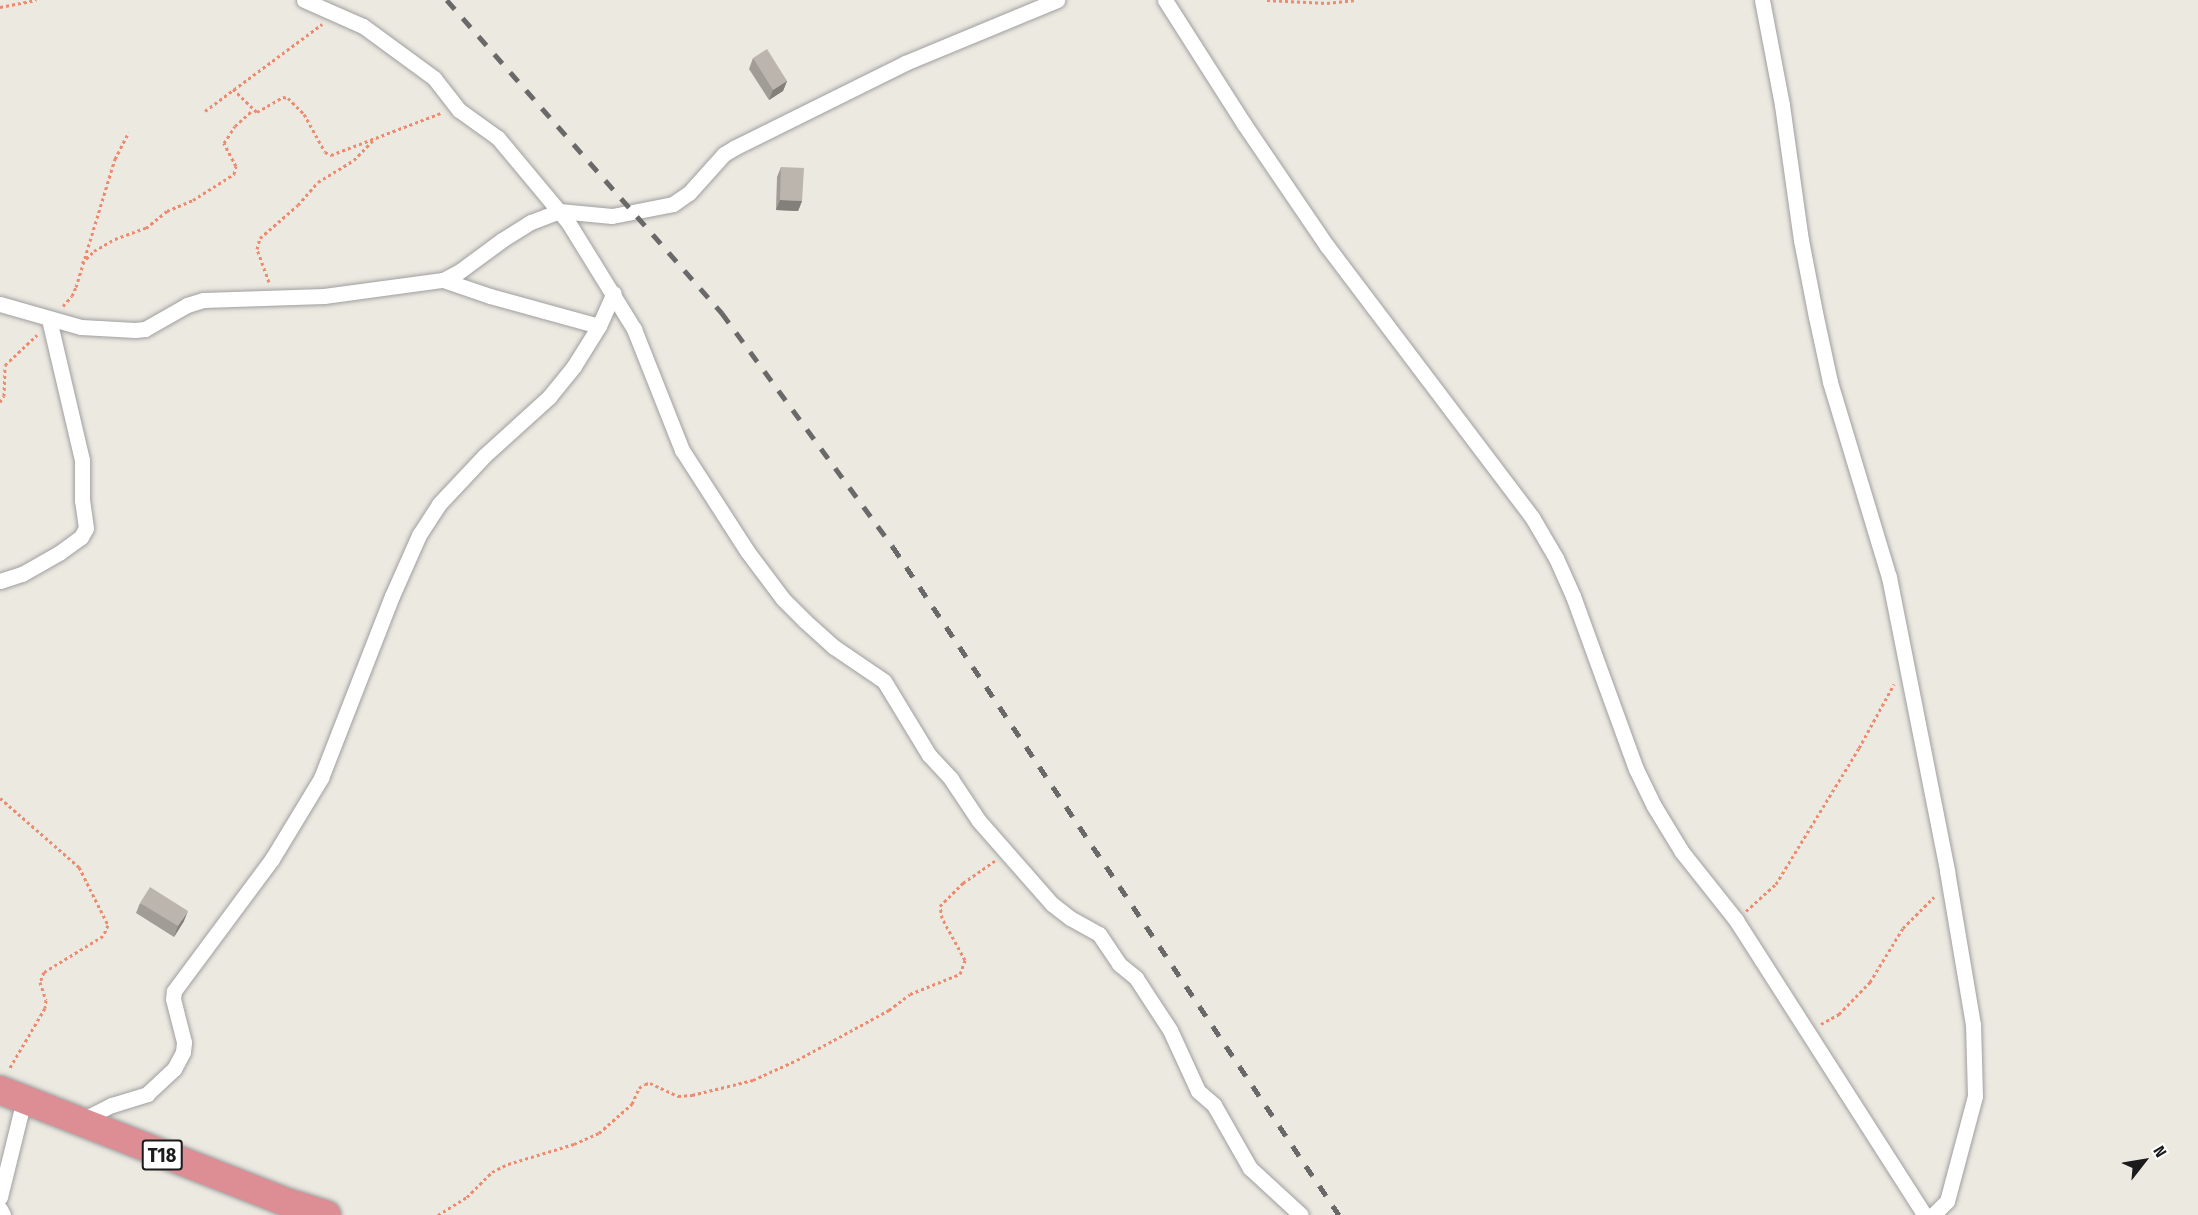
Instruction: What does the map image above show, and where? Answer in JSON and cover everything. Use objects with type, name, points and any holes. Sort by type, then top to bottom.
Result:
[{"type":"highway","name":"T18","points":[[10,1088],[77,1123],[280,1200],[327,1215]]},
{"type":"street","points":[[304,0],[363,26],[429,74],[468,118],[498,138],[559,211],[586,247],[614,292],[651,365],[682,450],[747,551],[783,599],[805,621],[834,647],[885,681],[934,761],[951,779],[979,821],[1059,911],[1099,934],[1119,964],[1136,978],[1170,1030],[1198,1091],[1214,1105],[1250,1168],[1301,1215]]},
{"type":"street","points":[[322,0],[335,13]]},
{"type":"street","points":[[0,304],[49,321],[81,327],[135,330],[145,328],[196,301],[363,292],[443,280],[460,272],[502,240],[531,222],[559,211],[612,216],[673,204],[689,193],[724,154],[734,148],[905,63],[1057,0]]},
{"type":"street","points":[[1165,0],[1244,124],[1327,246],[1532,517],[1557,558],[1628,749],[1654,806],[1682,852],[1736,920],[1925,1215]]},
{"type":"street","points":[[1762,0],[1782,105],[1801,240],[1816,317],[1830,382],[1889,577],[1907,658],[1973,1024],[1976,1096],[1947,1201],[1933,1215]]},
{"type":"street","points":[[443,280],[490,296],[599,326]]},
{"type":"street","points":[[77,1123],[112,1105],[147,1094],[174,1069],[183,1052],[184,1042],[173,999],[174,991],[272,859],[321,778],[392,596],[420,535],[439,504],[484,456],[549,397],[574,366],[599,326],[614,292]]},
{"type":"street","points":[[0,581],[22,574],[59,553],[81,537],[86,528],[82,501],[82,460],[49,321]]},
{"type":"street","points":[[0,1197],[10,1088]]},
{"type":"street","points":[[0,1209],[3,1215]]},
{"type":"path","points":[[0,7],[36,0]]},
{"type":"path","points":[[1267,0],[1327,3],[1354,0]]},
{"type":"path","points":[[205,111],[335,13]]},
{"type":"path","points":[[233,89],[253,110],[260,112],[278,100],[288,98],[304,114],[326,152],[331,155],[457,107]]},
{"type":"path","points":[[82,263],[94,251],[115,239],[146,228],[167,211],[193,200],[234,174],[236,166],[224,142],[235,126],[253,110]]},
{"type":"path","points":[[0,402],[4,396],[5,366],[72,296],[115,159],[129,132]]},
{"type":"path","points":[[274,298],[257,242],[298,205],[318,182],[354,160],[376,137]]},
{"type":"path","points":[[1736,920],[1776,884],[1859,748],[1907,658]]},
{"type":"path","points":[[0,798],[79,867],[108,925],[103,936],[44,972],[40,982],[46,1000],[45,1008],[10,1088]]},
{"type":"path","points":[[438,1215],[467,1197],[492,1172],[508,1164],[574,1144],[599,1133],[632,1104],[639,1088],[645,1084],[650,1083],[678,1096],[692,1095],[753,1080],[797,1060],[888,1010],[909,994],[960,974],[964,960],[942,918],[940,906],[963,883],[1006,851]]},
{"type":"path","points":[[1806,1032],[1839,1014],[1870,982],[1904,928],[1941,888],[1947,872]]},
{"type":"building","points":[[767,49],[787,81],[773,90],[753,58]]},
{"type":"building","points":[[781,167],[804,168],[802,201],[780,200]]},
{"type":"building","points":[[150,887],[188,911],[178,926],[140,903]]},
{"type":"railway","points":[[447,0],[722,313],[893,547],[1339,1215]]}]
